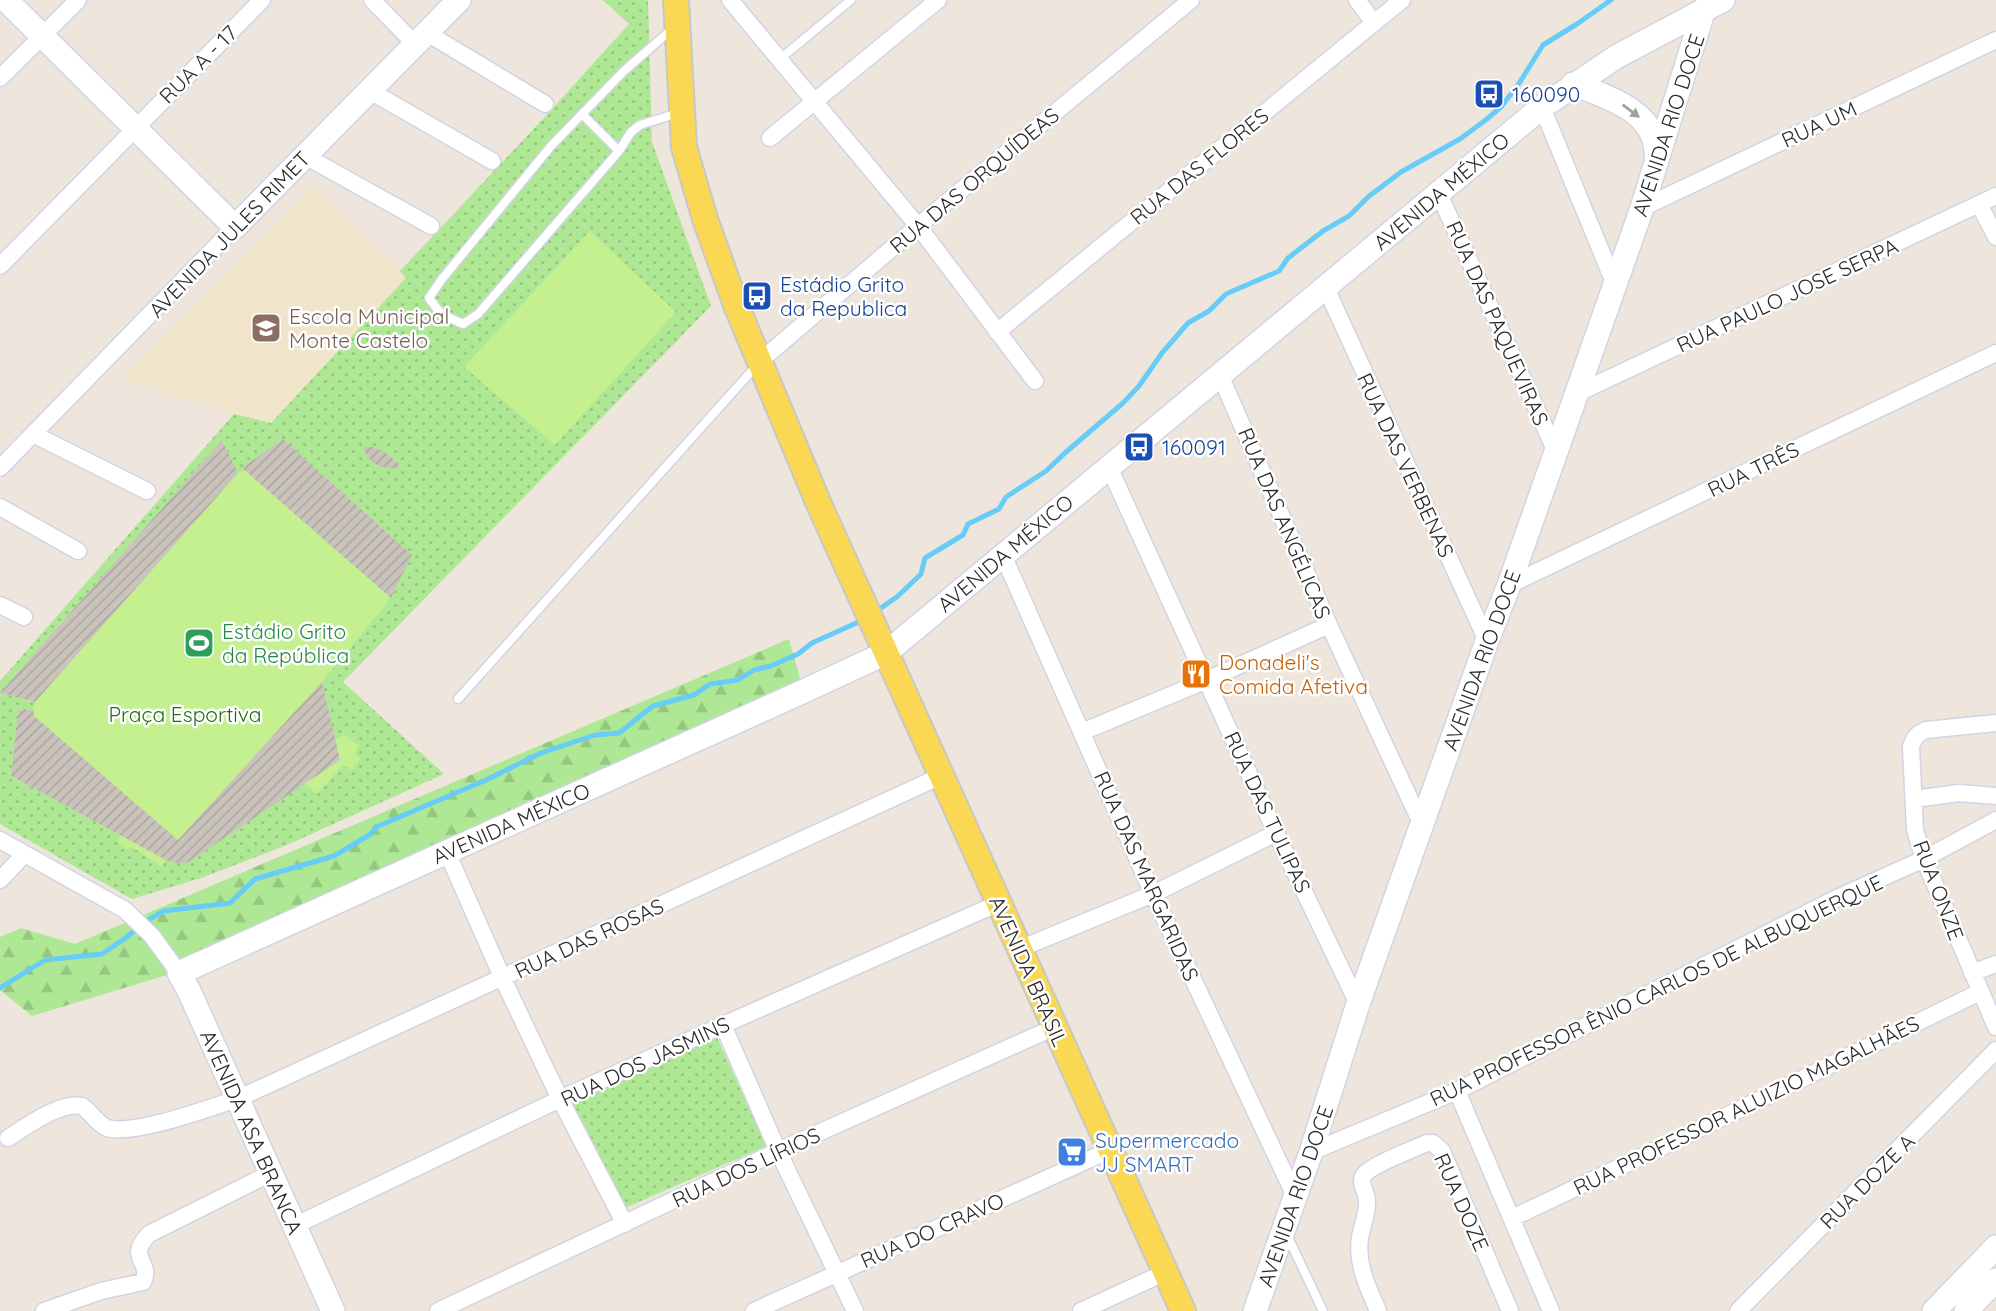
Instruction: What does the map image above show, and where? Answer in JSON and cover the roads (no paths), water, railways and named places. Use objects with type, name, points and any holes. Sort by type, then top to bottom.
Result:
[{"type":"main road","name":"AVENIDA BRASIL","points":[[676,0],[684,147],[705,219],[759,362],[880,642],[1183,1311]]},
{"type":"street","points":[[6,0],[235,227]]},
{"type":"street","points":[[0,78],[78,0]]},
{"type":"street","name":"RUA A - 17","points":[[0,266],[262,0]]},
{"type":"street","points":[[372,0],[421,39],[545,104]]},
{"type":"street","name":"AVENIDA JULES RIMET","points":[[0,468],[459,0]]},
{"type":"street","points":[[730,0],[918,226],[1035,381]]},
{"type":"street","points":[[770,138],[938,0]]},
{"type":"street","name":"RUA DAS ORQUÍDEAS","points":[[759,362],[918,226],[1191,0]]},
{"type":"street","points":[[1357,0],[1374,23]]},
{"type":"street","name":"RUA DAS FLORES","points":[[997,332],[1402,0]]},
{"type":"street","name":"AVENIDA MÉXICO","points":[[189,968],[802,692],[880,642],[1003,555],[1542,107],[1616,57],[1714,4]]},
{"type":"street","name":"AVENIDA RIO DOCE","points":[[1255,1311],[1421,823],[1578,393],[1714,4]]},
{"type":"street","name":"RUA UM","points":[[1642,208],[1996,40]]},
{"type":"street","points":[[1573,84],[1612,98],[1638,116],[1651,130],[1657,143],[1656,165]]},
{"type":"street","points":[[370,91],[492,161]]},
{"type":"street","points":[[1542,107],[1615,285]]},
{"type":"street","points":[[305,156],[431,226]]},
{"type":"street","name":"RUA DAS PAQUEVIRAS","points":[[1439,194],[1556,452]]},
{"type":"street","name":"RUA PAULO JOSE SERPA","points":[[1578,393],[1996,196]]},
{"type":"street","points":[[1979,204],[1996,237]]},
{"type":"street","name":"RUA DAS VERBENAS","points":[[1326,288],[1487,641]]},
{"type":"street","name":"RUA TRÊS","points":[[1509,585],[1996,353]]},
{"type":"street","name":"RUA DAS ANGÉLICAS","points":[[1220,375],[1329,625],[1421,823]]},
{"type":"street","points":[[33,434],[147,491]]},
{"type":"street","name":"RUA DAS TULIPAS","points":[[1109,467],[1276,833],[1358,1004]]},
{"type":"street","points":[[0,507],[78,551]]},
{"type":"street","name":"RUA DAS MARGARIDAS","points":[[1003,555],[1153,894],[1295,1196]]},
{"type":"street","points":[[0,605],[23,617]]},
{"type":"street","points":[[1082,732],[1329,625]]},
{"type":"street","name":"RUA ONZE","points":[[1996,723],[1926,730],[1914,738],[1911,747],[1915,830],[1924,859],[1996,1027]]},
{"type":"street","name":"RUA DAS ROSAS","points":[[8,1138],[42,1117],[65,1107],[82,1107],[103,1126],[117,1129],[150,1125],[237,1099],[941,776]]},
{"type":"street","points":[[1914,799],[1959,793],[1996,796]]},
{"type":"street","name":"RUA PROFESSOR ÊNIO CARLOS DE ALBUQUERQUE","points":[[1311,1152],[1457,1091],[1837,898],[1924,859],[1996,820]]},
{"type":"street","points":[[1019,949],[1153,894],[1276,833]]},
{"type":"street","points":[[0,840],[125,911],[189,968]]},
{"type":"street","points":[[447,852],[560,1100],[625,1224]]},
{"type":"street","points":[[0,880],[25,854]]},
{"type":"street","name":"RUA DOS JASMINS","points":[[295,1226],[723,1024],[999,903]]},
{"type":"street","points":[[1972,973],[1996,964]]},
{"type":"street","name":"AVENIDA ASA BRANCA","points":[[189,968],[189,990],[333,1311]]},
{"type":"street","name":"RUA PROFESSOR ALUIZIO MAGALHÃES","points":[[1512,1218],[1980,992]]},
{"type":"street","points":[[723,1024],[778,1151],[855,1311]]},
{"type":"street","name":"RUA DOS LÍRIOS","points":[[438,1311],[778,1151],[1055,1027]]},
{"type":"street","name":"RUA DOZE A","points":[[1738,1311],[1996,1050]]},
{"type":"street","name":"RUA DOZE","points":[[1457,1091],[1551,1311]]},
{"type":"street","name":"RUA DOZE","points":[[1378,1311],[1359,1259],[1367,1202],[1362,1177],[1370,1169],[1427,1143],[1433,1143],[1442,1151],[1510,1311]]},
{"type":"street","name":"RUA DO CRAVO","points":[[754,1311],[1110,1150]]},
{"type":"street","points":[[44,1311],[101,1291],[143,1282],[146,1275],[139,1247],[149,1234],[271,1173]]},
{"type":"street","points":[[1934,1311],[1996,1247]]},
{"type":"street","points":[[1081,1311],[1166,1272]]},
{"type":"street","points":[[1966,1277],[1981,1295]]},
{"type":"lane","points":[[780,59],[851,0]]},
{"type":"lane","points":[[677,25],[624,71],[551,146],[442,279],[429,298],[441,314],[463,324],[478,314],[620,151],[631,132],[640,125],[682,112]]},
{"type":"lane","points":[[582,114],[620,151]]},
{"type":"lane","points":[[458,699],[759,362]]},
{"type":"lane","points":[[1284,1229],[1323,1311]]},
{"type":"lane","points":[[1311,1311],[1317,1299]]},
{"type":"waterway","points":[[874,613],[898,596],[921,574],[925,558],[963,535],[968,524],[999,509],[1006,497],[1046,471],[1123,403],[1188,323],[1209,311],[1226,294],[1279,271],[1288,258],[1323,231],[1349,216],[1368,197],[1401,172],[1460,139],[1487,119],[1501,107],[1518,85],[1543,45],[1611,0]]},
{"type":"waterway","points":[[0,988],[45,960],[102,954],[164,911],[230,903],[255,879],[334,856],[371,834],[376,827],[486,780],[541,753],[595,735],[619,733],[653,706],[694,695],[710,684],[738,680],[754,670],[798,654],[812,643],[863,620]]},
{"type":"place","name":"160090","points":[[1489,94]]},
{"type":"place","name":"Estádio Grito da Republica","points":[[757,296]]},
{"type":"place","name":"Escola Municipal Monte Castelo","points":[[266,328]]},
{"type":"place","name":"160091","points":[[1139,447]]},
{"type":"place","name":"Estádio Grito da República","points":[[199,643]]},
{"type":"place","name":"Donadeli's Comida Afetiva","points":[[1196,674]]},
{"type":"place","name":"Supermercado JJ SMART","points":[[1072,1152]]},
{"type":"park label","name":"Praça Esportiva","points":[[185,714]]}]
